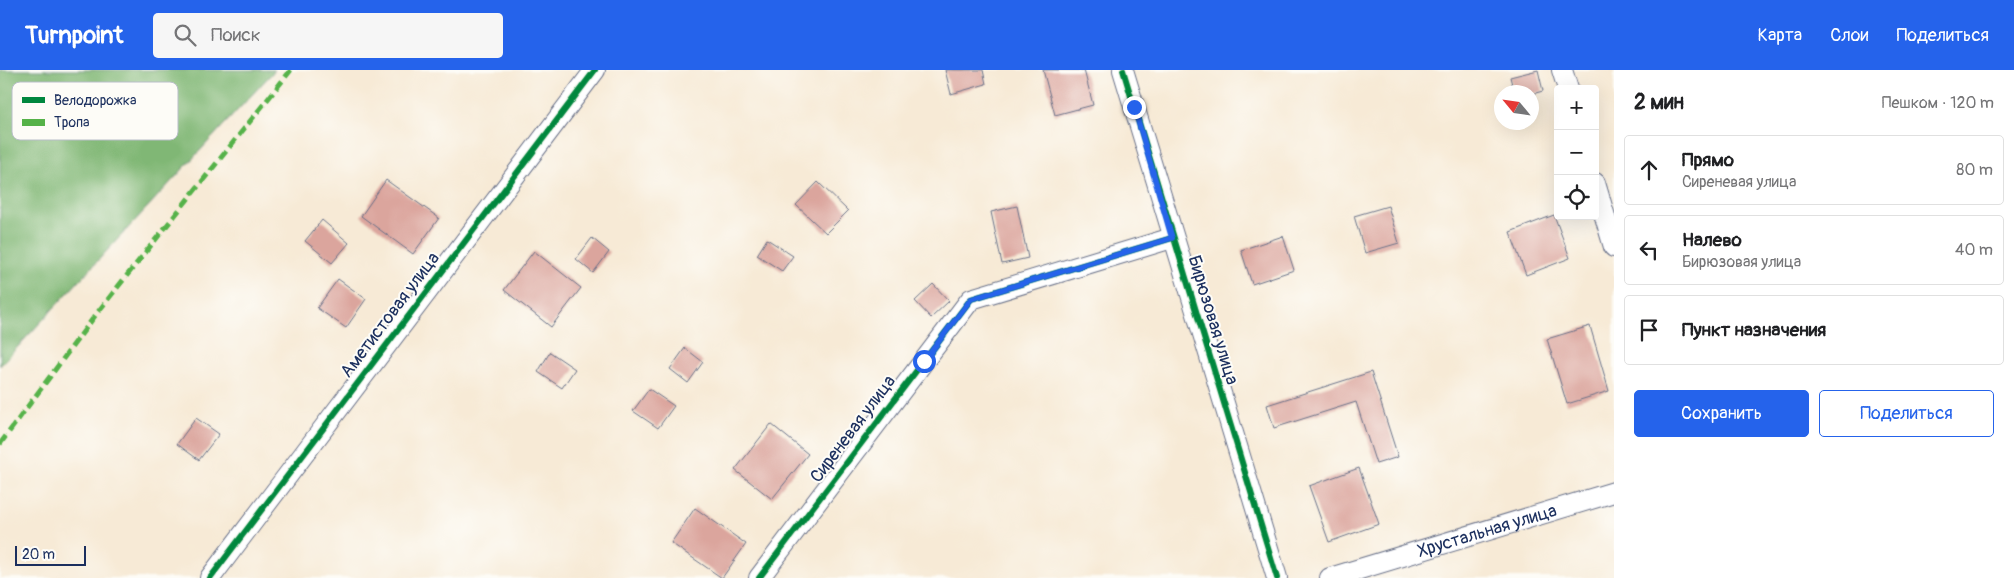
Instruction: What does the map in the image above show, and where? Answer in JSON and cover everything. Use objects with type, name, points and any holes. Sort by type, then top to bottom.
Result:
[{"type":"street","name":"Аметистовая улица","points":[[210,578],[595,70]]},
{"type":"street","name":"Бирюзовая улица","points":[[1123,70],[1172,238],[1277,578]]},
{"type":"street","points":[[1562,70],[1567,85]]},
{"type":"street","points":[[1599,196],[1614,247]]},
{"type":"street","name":"Сиреневая улица","points":[[759,578],[971,299],[1172,238]]},
{"type":"street","name":"Хрустальная улица","points":[[1330,578],[1614,492]]},
{"type":"green space","points":[[0,70],[275,70],[0,366]]},
{"type":"building","points":[[945,70],[983,70],[986,84],[951,94]]},
{"type":"building","points":[[1043,70],[1084,70],[1093,105],[1055,115]]},
{"type":"building","points":[[1538,70],[1543,91],[1539,92],[1539,85],[1512,85],[1510,77]]},
{"type":"building","points":[[386,180],[439,218],[413,254],[361,216]]},
{"type":"building","points":[[818,182],[848,211],[826,233],[796,205]]},
{"type":"building","points":[[1017,206],[1028,258],[1002,264],[991,212]]},
{"type":"building","points":[[1388,206],[1399,243],[1365,253],[1354,216]]},
{"type":"building","points":[[1554,215],[1554,220],[1556,220],[1570,258],[1526,275],[1510,232]]},
{"type":"building","points":[[322,220],[349,243],[332,263],[305,241]]},
{"type":"building","points":[[1283,236],[1294,270],[1252,284],[1241,250]]},
{"type":"building","points":[[592,238],[609,252],[593,273],[576,259]]},
{"type":"building","points":[[767,239],[793,256],[782,271],[757,255]]},
{"type":"building","points":[[534,251],[581,288],[551,327],[504,290]]},
{"type":"building","points":[[338,279],[366,299],[346,328],[317,308]]},
{"type":"building","points":[[933,284],[949,301],[931,318],[915,301]]},
{"type":"building","points":[[1590,326],[1609,391],[1567,404],[1547,339]]},
{"type":"building","points":[[685,348],[703,362],[688,383],[670,369]]},
{"type":"building","points":[[550,352],[575,369],[562,388],[538,372]]},
{"type":"building","points":[[1371,372],[1398,457],[1376,464],[1356,402],[1274,428],[1267,405]]},
{"type":"building","points":[[649,389],[674,406],[658,428],[633,411]]},
{"type":"building","points":[[196,418],[219,434],[199,460],[177,444]]},
{"type":"building","points":[[771,424],[808,454],[772,499],[735,470]]},
{"type":"building","points":[[1359,468],[1379,524],[1329,542],[1309,486]]},
{"type":"building","points":[[695,508],[746,544],[722,578],[671,543]]},
{"type":"marked path","points":[[0,444],[97,313],[291,70]]},
{"type":"cycle path","points":[[210,578],[595,70]]},
{"type":"cycle path","points":[[1123,70],[1277,578]]},
{"type":"cycle path","points":[[759,578],[971,299],[1172,238]]},
{"type":"route","points":[[924,361],[971,299],[1172,238],[1134,107]]}]
